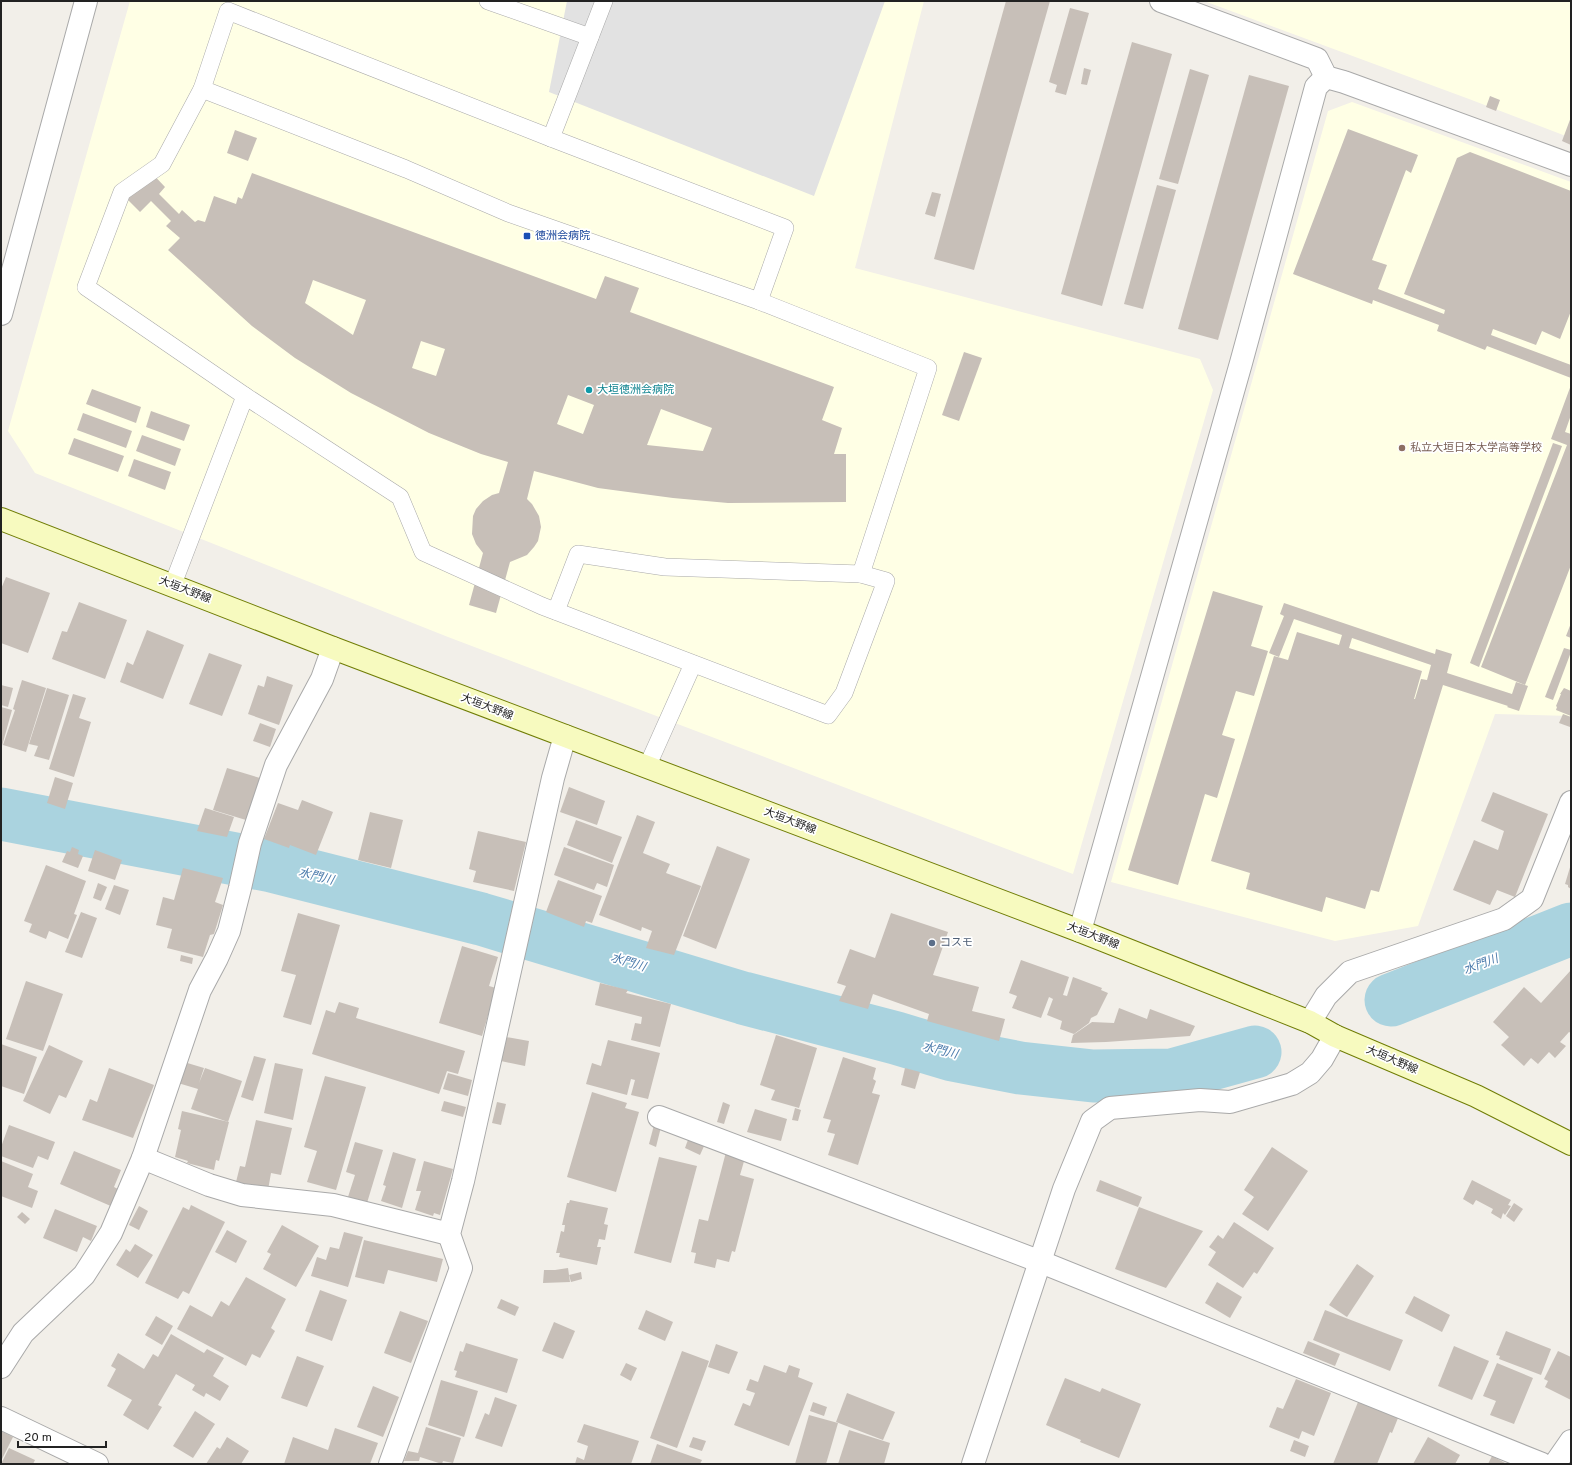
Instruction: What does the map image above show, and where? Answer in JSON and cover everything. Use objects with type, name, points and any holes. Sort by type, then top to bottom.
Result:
[{"type":"main road","name":"大垣大野線","points":[[1,518],[333,648],[1080,931],[1310,1022],[1335,1036],[1476,1096],[1571,1144]]},
{"type":"street","points":[[1,314],[86,1]]},
{"type":"street","points":[[1161,1],[1317,59],[1326,77],[1344,82],[1571,165]]},
{"type":"street","points":[[1080,931],[1239,371],[1316,87],[1326,77]]},
{"type":"street","points":[[1,1367],[23,1333],[84,1275],[111,1233],[143,1158],[200,990],[229,931],[250,843],[276,765],[322,679],[333,648]]},
{"type":"street","points":[[390,1464],[461,1268],[450,1234],[465,1174],[554,778],[565,736]]},
{"type":"street","points":[[1310,1022],[1326,996],[1350,972],[1504,919],[1532,899],[1571,802]]},
{"type":"street","points":[[973,1464],[1064,1189],[1092,1121],[1110,1108],[1200,1100],[1230,1102],[1292,1084],[1310,1073],[1322,1059],[1335,1036]]},
{"type":"street","points":[[659,1118],[1041,1262],[1542,1464]]},
{"type":"street","points":[[143,1158],[209,1185],[242,1195],[333,1205],[450,1234]]},
{"type":"street","points":[[1,1418],[98,1464]]},
{"type":"street","points":[[1555,1464],[1571,1441]]},
{"type":"lane","points":[[488,1],[590,37]]},
{"type":"lane","points":[[551,138],[604,1]]},
{"type":"lane","points":[[556,612],[578,554],[665,567],[861,574],[886,582],[844,693],[828,715],[556,612],[423,552],[400,497],[245,396],[86,287],[122,192],[162,164],[202,89],[230,6],[551,138],[784,228],[759,301]]},
{"type":"lane","points":[[202,89],[406,169],[508,213],[759,301],[928,368],[861,574]]},
{"type":"lane","points":[[172,584],[245,396]]},
{"type":"lane","points":[[647,767],[693,664]]},
{"type":"shaded area","points":[[130,1],[924,1],[855,268],[1200,359],[1213,390],[1073,874],[448,637],[35,473],[8,431]]},
{"type":"shaded area","points":[[567,1],[885,1],[814,196],[549,92]]},
{"type":"shaded area","points":[[1204,1],[1571,1],[1571,138],[1469,99]]},
{"type":"shaded area","name":"私立大垣日本大学高等学校","points":[[1352,102],[1571,182],[1571,716],[1495,714],[1418,926],[1335,941],[1111,882],[1328,111]]},
{"type":"building","points":[[1006,1],[1050,1],[974,270],[934,259]]},
{"type":"building","points":[[1070,8],[1089,13],[1066,95],[1055,92],[1057,85],[1049,82]]},
{"type":"building","points":[[1132,42],[1172,54],[1102,306],[1061,294]]},
{"type":"building","points":[[1084,68],[1091,70],[1087,85],[1081,84]]},
{"type":"building","points":[[1190,69],[1209,75],[1178,184],[1159,179]]},
{"type":"building","points":[[1249,75],[1289,86],[1218,340],[1178,329]]},
{"type":"building","points":[[1490,96],[1500,100],[1496,111],[1486,107]]},
{"type":"building","points":[[1571,117],[1571,145],[1562,141]]},
{"type":"building","points":[[1348,129],[1418,155],[1411,173],[1406,170],[1372,260],[1387,265],[1378,289],[1444,314],[1445,310],[1404,294],[1457,158],[1470,152],[1571,191],[1571,311],[1560,339],[1542,331],[1536,345],[1493,329],[1491,335],[1571,365],[1571,378],[1487,346],[1485,350],[1437,331],[1439,325],[1373,300],[1372,304],[1293,274]]},
{"type":"building","points":[[235,130],[257,138],[248,161],[227,153]]},
{"type":"building","name":"大垣徳洲会病院","points":[[148,169],[165,187],[159,194],[179,214],[182,210],[195,222],[198,220],[205,222],[214,196],[236,204],[238,197],[242,199],[252,173],[596,299],[605,276],[639,288],[630,312],[834,387],[822,420],[842,428],[834,454],[846,454],[846,502],[728,503],[673,498],[598,488],[534,471],[527,499],[532,504],[539,516],[541,527],[538,541],[527,555],[510,562],[496,613],[469,605],[483,553],[476,544],[472,534],[473,516],[476,509],[483,501],[492,495],[499,493],[508,462],[481,454],[429,433],[351,393],[295,358],[252,326],[168,250],[180,238],[166,226],[171,221],[151,201],[140,212],[122,194]],"holes":[[[313,280],[366,300],[353,335],[305,303]],[[421,341],[445,349],[436,376],[412,368]],[[568,395],[594,405],[583,434],[557,424]],[[661,409],[712,428],[703,451],[647,445]]]},
{"type":"building","points":[[1157,185],[1176,190],[1143,309],[1124,304]]},
{"type":"building","points":[[932,192],[941,194],[935,217],[925,214]]},
{"type":"building","points":[[964,352],[982,358],[959,421],[942,415]]},
{"type":"building","points":[[1571,385],[1571,415],[1565,432],[1571,434],[1571,565],[1525,685],[1481,667],[1567,445],[1551,439]]},
{"type":"building","points":[[92,389],[141,407],[136,423],[86,404]]},
{"type":"building","points":[[151,411],[190,425],[184,441],[146,427]]},
{"type":"building","points":[[83,413],[132,431],[126,448],[77,430]]},
{"type":"building","points":[[142,435],[181,449],[175,466],[136,451]]},
{"type":"building","points":[[74,438],[124,456],[118,472],[68,454]]},
{"type":"building","points":[[1553,443],[1562,446],[1479,667],[1470,663]]},
{"type":"building","points":[[134,459],[171,472],[165,490],[128,476]]},
{"type":"building","points":[[6,577],[50,593],[28,653],[1,643],[1,589]]},
{"type":"building","points":[[1213,591],[1263,606],[1251,646],[1268,651],[1254,696],[1236,691],[1222,735],[1235,739],[1217,798],[1205,794],[1178,885],[1128,870]]},
{"type":"building","points":[[79,602],[127,620],[105,679],[52,659],[62,631],[67,632]]},
{"type":"building","points":[[1284,603],[1435,654],[1436,649],[1452,654],[1447,673],[1512,694],[1516,682],[1528,686],[1519,711],[1443,685],[1379,892],[1371,890],[1365,909],[1326,897],[1322,912],[1246,889],[1250,873],[1211,861],[1274,656],[1288,660],[1297,632],[1339,645],[1342,635],[1294,619],[1279,657],[1269,653],[1284,616],[1280,614]],"holes":[[[1352,638],[1431,665],[1427,680],[1421,679],[1414,699],[1422,671],[1349,648]]]},
{"type":"building","points":[[1571,623],[1571,638],[1566,636]]},
{"type":"building","points":[[147,630],[184,645],[163,699],[120,682],[127,662],[133,665]]},
{"type":"building","points":[[1564,648],[1571,650],[1571,652],[1553,700],[1545,697]]},
{"type":"building","points":[[209,653],[242,665],[222,716],[189,704]]},
{"type":"building","points":[[267,676],[293,685],[279,725],[248,714],[258,685],[264,687]]},
{"type":"building","points":[[22,680],[46,688],[26,752],[3,745],[15,710],[13,709]]},
{"type":"building","points":[[1,685],[13,688],[8,707],[1,705]]},
{"type":"building","points":[[47,688],[69,695],[49,760],[34,756],[38,746],[29,744]]},
{"type":"building","points":[[1564,688],[1571,691],[1571,716],[1556,710],[1560,694]]},
{"type":"building","points":[[73,694],[86,698],[79,718],[91,722],[74,777],[49,769]]},
{"type":"building","points":[[1,707],[12,710],[2,746],[1,745]]},
{"type":"building","points":[[1563,714],[1571,717],[1570,727],[1559,723]]},
{"type":"building","points":[[260,723],[276,729],[270,747],[253,741]]},
{"type":"building","points":[[227,768],[260,778],[246,820],[213,810]]},
{"type":"building","points":[[55,777],[73,783],[65,809],[47,803]]},
{"type":"building","points":[[569,787],[605,801],[597,825],[560,812]]},
{"type":"building","points":[[1493,792],[1548,814],[1515,897],[1497,890],[1490,905],[1453,890],[1474,840],[1498,850],[1504,831],[1481,821]]},
{"type":"building","points":[[302,800],[333,812],[316,855],[290,845],[289,848],[264,839],[278,803],[298,810]]},
{"type":"building","points":[[205,808],[234,817],[227,837],[197,831]]},
{"type":"building","points":[[370,812],[403,820],[391,868],[358,860]]},
{"type":"building","points":[[637,815],[655,822],[643,853],[670,864],[666,873],[701,886],[674,955],[646,948],[652,931],[642,927],[641,931],[599,915]]},
{"type":"building","points":[[576,820],[622,837],[612,863],[567,845]]},
{"type":"building","points":[[478,831],[526,842],[514,891],[473,882],[476,871],[469,869]]},
{"type":"building","points":[[717,846],[750,859],[716,949],[683,936]]},
{"type":"building","points":[[72,847],[79,850],[78,854],[83,856],[78,868],[62,862],[67,851],[70,852]]},
{"type":"building","points":[[564,847],[614,865],[607,887],[597,883],[594,890],[554,875]]},
{"type":"building","points":[[95,850],[122,860],[115,880],[88,871]]},
{"type":"building","points":[[1571,864],[1571,889],[1565,884]]},
{"type":"building","points":[[46,865],[86,881],[74,914],[77,915],[68,939],[49,931],[46,939],[29,932],[32,924],[24,921]]},
{"type":"building","points":[[183,868],[223,878],[215,902],[223,905],[214,934],[210,935],[203,957],[167,948],[172,929],[156,925],[163,897],[174,900]]},
{"type":"building","points":[[558,880],[602,896],[592,923],[586,921],[584,927],[546,912]]},
{"type":"building","points":[[98,883],[107,887],[101,901],[93,898]]},
{"type":"building","points":[[114,885],[129,890],[120,915],[105,909]]},
{"type":"building","points":[[81,912],[97,918],[82,958],[65,952]]},
{"type":"building","points":[[298,913],[340,925],[311,1025],[283,1017],[296,975],[281,971]]},
{"type":"building","points":[[891,913],[948,932],[933,975],[979,987],[972,1011],[1005,1019],[999,1041],[927,1021],[929,1014],[873,994],[868,1009],[839,1001],[846,986],[837,983],[850,949],[875,958]]},
{"type":"building","points":[[462,946],[498,957],[489,986],[496,988],[482,1036],[439,1023]]},
{"type":"building","points":[[181,955],[193,958],[192,964],[180,961]]},
{"type":"building","points":[[1021,960],[1069,977],[1063,995],[1067,996],[1073,977],[1102,988],[1101,990],[1108,993],[1097,1015],[1091,1018],[1089,1023],[1074,1034],[1060,1029],[1062,1021],[1047,1015],[1053,999],[1049,997],[1041,1018],[1012,1008],[1017,996],[1009,993]]},
{"type":"building","points":[[1571,970],[1571,1033],[1569,1032],[1560,1042],[1566,1046],[1555,1058],[1549,1052],[1538,1064],[1531,1058],[1524,1066],[1501,1045],[1509,1037],[1493,1022],[1524,987],[1541,1003]]},
{"type":"building","points":[[26,981],[63,994],[43,1051],[6,1039]]},
{"type":"building","points":[[600,983],[628,990],[626,993],[671,1004],[660,1047],[631,1040],[635,1023],[641,1024],[642,1017],[595,1005]]},
{"type":"building","points":[[339,1002],[359,1008],[356,1018],[465,1051],[458,1074],[447,1071],[439,1094],[312,1054],[326,1010],[335,1013]]},
{"type":"building","points":[[1119,1008],[1147,1019],[1150,1009],[1195,1026],[1190,1036],[1071,1043],[1073,1035],[1092,1022],[1114,1023]]},
{"type":"building","points":[[776,1035],[817,1048],[799,1108],[771,1100],[775,1090],[760,1085]]},
{"type":"building","points":[[506,1037],[529,1041],[525,1066],[501,1061]]},
{"type":"building","points":[[608,1040],[660,1053],[648,1099],[631,1095],[635,1080],[631,1079],[627,1095],[586,1084],[592,1063],[601,1066]]},
{"type":"building","points":[[1,1044],[37,1057],[24,1094],[1,1086]]},
{"type":"building","points":[[49,1045],[83,1061],[66,1098],[59,1095],[50,1114],[23,1101]]},
{"type":"building","points":[[254,1056],[266,1059],[253,1101],[241,1097]]},
{"type":"building","points":[[843,1057],[876,1068],[873,1079],[876,1081],[872,1093],[880,1095],[858,1165],[828,1155],[835,1134],[827,1132],[831,1120],[823,1118]]},
{"type":"building","points":[[184,1062],[204,1068],[199,1083],[205,1068],[242,1081],[228,1122],[191,1109],[198,1089],[178,1083]]},
{"type":"building","points":[[275,1063],[303,1069],[293,1120],[264,1113]]},
{"type":"building","points":[[109,1068],[154,1085],[133,1138],[82,1120],[90,1099],[97,1102]]},
{"type":"building","points":[[905,1068],[920,1072],[915,1089],[901,1085]]},
{"type":"building","points":[[448,1073],[472,1080],[468,1096],[443,1089]]},
{"type":"building","points":[[325,1076],[366,1087],[336,1190],[307,1182],[317,1151],[304,1147]]},
{"type":"building","points":[[592,1092],[627,1103],[625,1108],[639,1112],[616,1192],[567,1177]]},
{"type":"building","points":[[444,1101],[466,1107],[463,1117],[441,1111]]},
{"type":"building","points":[[497,1102],[506,1104],[501,1125],[492,1123]]},
{"type":"building","points":[[723,1102],[730,1105],[724,1124],[717,1122]]},
{"type":"building","points":[[795,1108],[801,1110],[798,1121],[792,1120]]},
{"type":"building","points":[[755,1109],[787,1119],[781,1141],[747,1132]]},
{"type":"building","points":[[182,1111],[229,1122],[219,1161],[216,1160],[214,1170],[187,1163],[188,1161],[175,1157],[181,1130],[178,1129]]},
{"type":"building","points":[[256,1120],[292,1128],[281,1175],[271,1173],[268,1190],[256,1190],[236,1182],[240,1166],[245,1167]]},
{"type":"building","points":[[9,1125],[55,1142],[48,1160],[38,1156],[33,1168],[1,1156],[1,1147]]},
{"type":"building","points":[[654,1125],[661,1127],[656,1147],[649,1144]]},
{"type":"building","points":[[689,1137],[705,1144],[700,1155],[685,1148]]},
{"type":"building","points":[[355,1142],[383,1150],[367,1203],[348,1197],[355,1175],[346,1172]]},
{"type":"building","points":[[1272,1147],[1308,1171],[1268,1231],[1242,1214],[1254,1197],[1244,1190]]},
{"type":"building","points":[[74,1151],[121,1170],[114,1187],[120,1190],[113,1207],[60,1184]]},
{"type":"building","points":[[393,1152],[416,1159],[402,1208],[381,1201],[386,1186],[383,1185]]},
{"type":"building","points":[[726,1152],[745,1158],[740,1175],[754,1179],[735,1252],[732,1251],[729,1262],[717,1259],[715,1268],[694,1263],[696,1253],[691,1252],[699,1219],[708,1221]]},
{"type":"building","points":[[659,1157],[697,1166],[671,1263],[634,1253]]},
{"type":"building","points":[[1,1161],[33,1174],[28,1187],[38,1191],[32,1208],[1,1196]]},
{"type":"building","points":[[424,1161],[453,1169],[440,1215],[434,1213],[433,1216],[415,1210],[421,1191],[416,1191]]},
{"type":"building","points":[[1100,1180],[1142,1197],[1138,1207],[1096,1191]]},
{"type":"building","points":[[1472,1180],[1511,1200],[1508,1205],[1511,1206],[1505,1215],[1503,1213],[1501,1219],[1491,1213],[1493,1209],[1476,1200],[1473,1205],[1463,1199]]},
{"type":"building","points":[[570,1200],[608,1208],[604,1224],[608,1225],[605,1240],[599,1239],[597,1247],[601,1247],[597,1265],[559,1257],[560,1253],[556,1253],[561,1231],[564,1232],[565,1225],[562,1225],[567,1203],[569,1203]]},
{"type":"building","points":[[1514,1203],[1523,1209],[1514,1222],[1506,1216]]},
{"type":"building","points":[[191,1205],[225,1222],[189,1294],[183,1291],[178,1299],[145,1283],[183,1207],[189,1210]]},
{"type":"building","points":[[139,1206],[148,1211],[139,1230],[129,1225]]},
{"type":"building","points":[[1139,1207],[1203,1231],[1166,1288],[1115,1269]]},
{"type":"building","points":[[55,1209],[97,1226],[91,1241],[83,1237],[77,1252],[43,1238]]},
{"type":"building","points":[[22,1212],[30,1219],[25,1224],[17,1217]]},
{"type":"building","points":[[1234,1222],[1274,1248],[1257,1274],[1254,1272],[1243,1288],[1208,1265],[1216,1252],[1209,1247],[1218,1235],[1223,1239]]},
{"type":"building","points":[[282,1225],[319,1246],[296,1287],[263,1269],[271,1254],[267,1252]]},
{"type":"building","points":[[227,1230],[247,1241],[236,1263],[215,1252]]},
{"type":"building","points":[[344,1232],[363,1237],[348,1287],[311,1276],[317,1257],[326,1260],[330,1247],[339,1249]]},
{"type":"building","points":[[364,1240],[443,1259],[437,1282],[388,1270],[384,1284],[355,1277]]},
{"type":"building","points":[[135,1244],[153,1255],[138,1278],[116,1265],[126,1249],[130,1252]]},
{"type":"building","points":[[1357,1264],[1374,1276],[1347,1317],[1329,1305]]},
{"type":"building","points":[[568,1268],[570,1282],[543,1283],[544,1270]]},
{"type":"building","points":[[581,1272],[582,1279],[571,1282],[569,1275]]},
{"type":"building","points":[[246,1277],[286,1299],[271,1328],[275,1331],[260,1358],[252,1354],[246,1366],[177,1329],[190,1305],[212,1317],[221,1301],[229,1306]]},
{"type":"building","points":[[1217,1282],[1242,1297],[1230,1318],[1205,1303]]},
{"type":"building","points":[[320,1290],[347,1300],[332,1341],[305,1331]]},
{"type":"building","points":[[1414,1296],[1450,1315],[1442,1332],[1405,1313]]},
{"type":"building","points":[[501,1299],[519,1307],[515,1316],[497,1308]]},
{"type":"building","points":[[646,1310],[673,1322],[665,1341],[638,1329]]},
{"type":"building","points":[[1325,1310],[1403,1340],[1390,1371],[1313,1340]]},
{"type":"building","points":[[400,1311],[428,1321],[411,1363],[384,1353]]},
{"type":"building","points":[[156,1316],[173,1326],[162,1345],[145,1335]]},
{"type":"building","points":[[554,1322],[575,1331],[563,1359],[542,1351]]},
{"type":"building","points":[[1506,1331],[1551,1349],[1541,1375],[1499,1359],[1500,1356],[1496,1355]]},
{"type":"building","points":[[171,1334],[204,1353],[207,1349],[224,1358],[213,1376],[229,1386],[220,1401],[206,1393],[204,1397],[192,1390],[195,1385],[176,1374],[158,1405],[162,1407],[148,1430],[123,1415],[132,1400],[107,1386],[116,1369],[111,1366],[118,1353],[144,1369],[153,1354],[158,1357]]},
{"type":"building","points":[[1308,1341],[1340,1354],[1335,1366],[1303,1353]]},
{"type":"building","points":[[466,1343],[518,1359],[507,1393],[455,1377],[457,1371],[454,1370],[460,1351],[463,1352]]},
{"type":"building","points":[[716,1344],[738,1352],[729,1374],[708,1367]]},
{"type":"building","points":[[1454,1346],[1489,1361],[1472,1400],[1438,1386]]},
{"type":"building","points":[[682,1351],[709,1361],[677,1448],[650,1438]]},
{"type":"building","points":[[1558,1351],[1571,1357],[1571,1400],[1545,1387],[1548,1381],[1544,1379]]},
{"type":"building","points":[[297,1356],[324,1366],[307,1407],[281,1398]]},
{"type":"building","points":[[626,1363],[637,1368],[631,1381],[620,1375]]},
{"type":"building","points":[[1497,1363],[1533,1378],[1514,1424],[1490,1415],[1496,1401],[1483,1396]]},
{"type":"building","points":[[764,1365],[786,1373],[789,1365],[800,1369],[798,1377],[813,1383],[789,1446],[734,1425],[743,1403],[750,1406],[755,1393],[746,1390],[750,1379],[758,1382]]},
{"type":"building","points":[[1065,1378],[1100,1392],[1102,1388],[1141,1404],[1119,1458],[1080,1442],[1081,1440],[1046,1425]]},
{"type":"building","points":[[1296,1379],[1331,1393],[1314,1436],[1302,1431],[1299,1439],[1269,1427],[1277,1407],[1283,1409]]},
{"type":"building","points":[[441,1380],[478,1391],[464,1437],[428,1425]]},
{"type":"building","points":[[373,1386],[399,1397],[383,1437],[357,1427]]},
{"type":"building","points":[[847,1393],[895,1412],[883,1440],[836,1422]]},
{"type":"building","points":[[495,1397],[517,1405],[502,1447],[475,1438],[485,1413],[489,1415]]},
{"type":"building","points":[[813,1402],[827,1407],[824,1416],[810,1411]]},
{"type":"building","points":[[1358,1402],[1398,1418],[1392,1433],[1390,1432],[1377,1464],[1333,1464]]},
{"type":"building","points":[[195,1411],[215,1424],[193,1458],[173,1446]]},
{"type":"building","points":[[809,1415],[838,1423],[826,1464],[795,1464]]},
{"type":"building","points":[[584,1424],[639,1441],[631,1464],[575,1464],[577,1457],[584,1460],[588,1446],[577,1442]]},
{"type":"building","points":[[426,1427],[461,1438],[453,1463],[443,1461],[442,1464],[420,1457],[419,1461],[404,1461],[408,1451],[418,1453]]},
{"type":"building","points":[[335,1428],[378,1443],[370,1464],[284,1464],[293,1437],[328,1450]]},
{"type":"building","points":[[849,1430],[890,1443],[884,1464],[838,1464]]},
{"type":"building","points":[[1,1431],[13,1437],[1,1461]]},
{"type":"building","points":[[227,1437],[249,1451],[241,1464],[206,1464],[217,1447],[220,1449]]},
{"type":"building","points":[[693,1437],[706,1441],[702,1451],[689,1447]]},
{"type":"building","points":[[1428,1437],[1460,1455],[1455,1464],[1413,1464]]},
{"type":"building","points":[[1294,1440],[1309,1446],[1305,1457],[1290,1451]]},
{"type":"building","points":[[657,1444],[702,1460],[700,1464],[650,1464]]},
{"type":"building","points":[[9,1448],[35,1460],[33,1464],[1,1464]]},
{"type":"building","points":[[1492,1456],[1507,1464],[1488,1464]]},
{"type":"waterway","name":"水門川","points":[[1,814],[272,866],[481,919],[743,998],[896,1038],[953,1055],[1020,1068],[1093,1076],[1172,1075],[1255,1052]]},
{"type":"waterway","name":"水門川","points":[[1391,1000],[1571,929]]},
{"type":"place","name":"徳洲会病院","points":[[527,236]]},
{"type":"place","name":"大垣徳洲会病院","points":[[589,390]]},
{"type":"place","name":"私立大垣日本大学高等学校","points":[[1402,448]]},
{"type":"place","name":"コスモ","points":[[932,943]]}]
